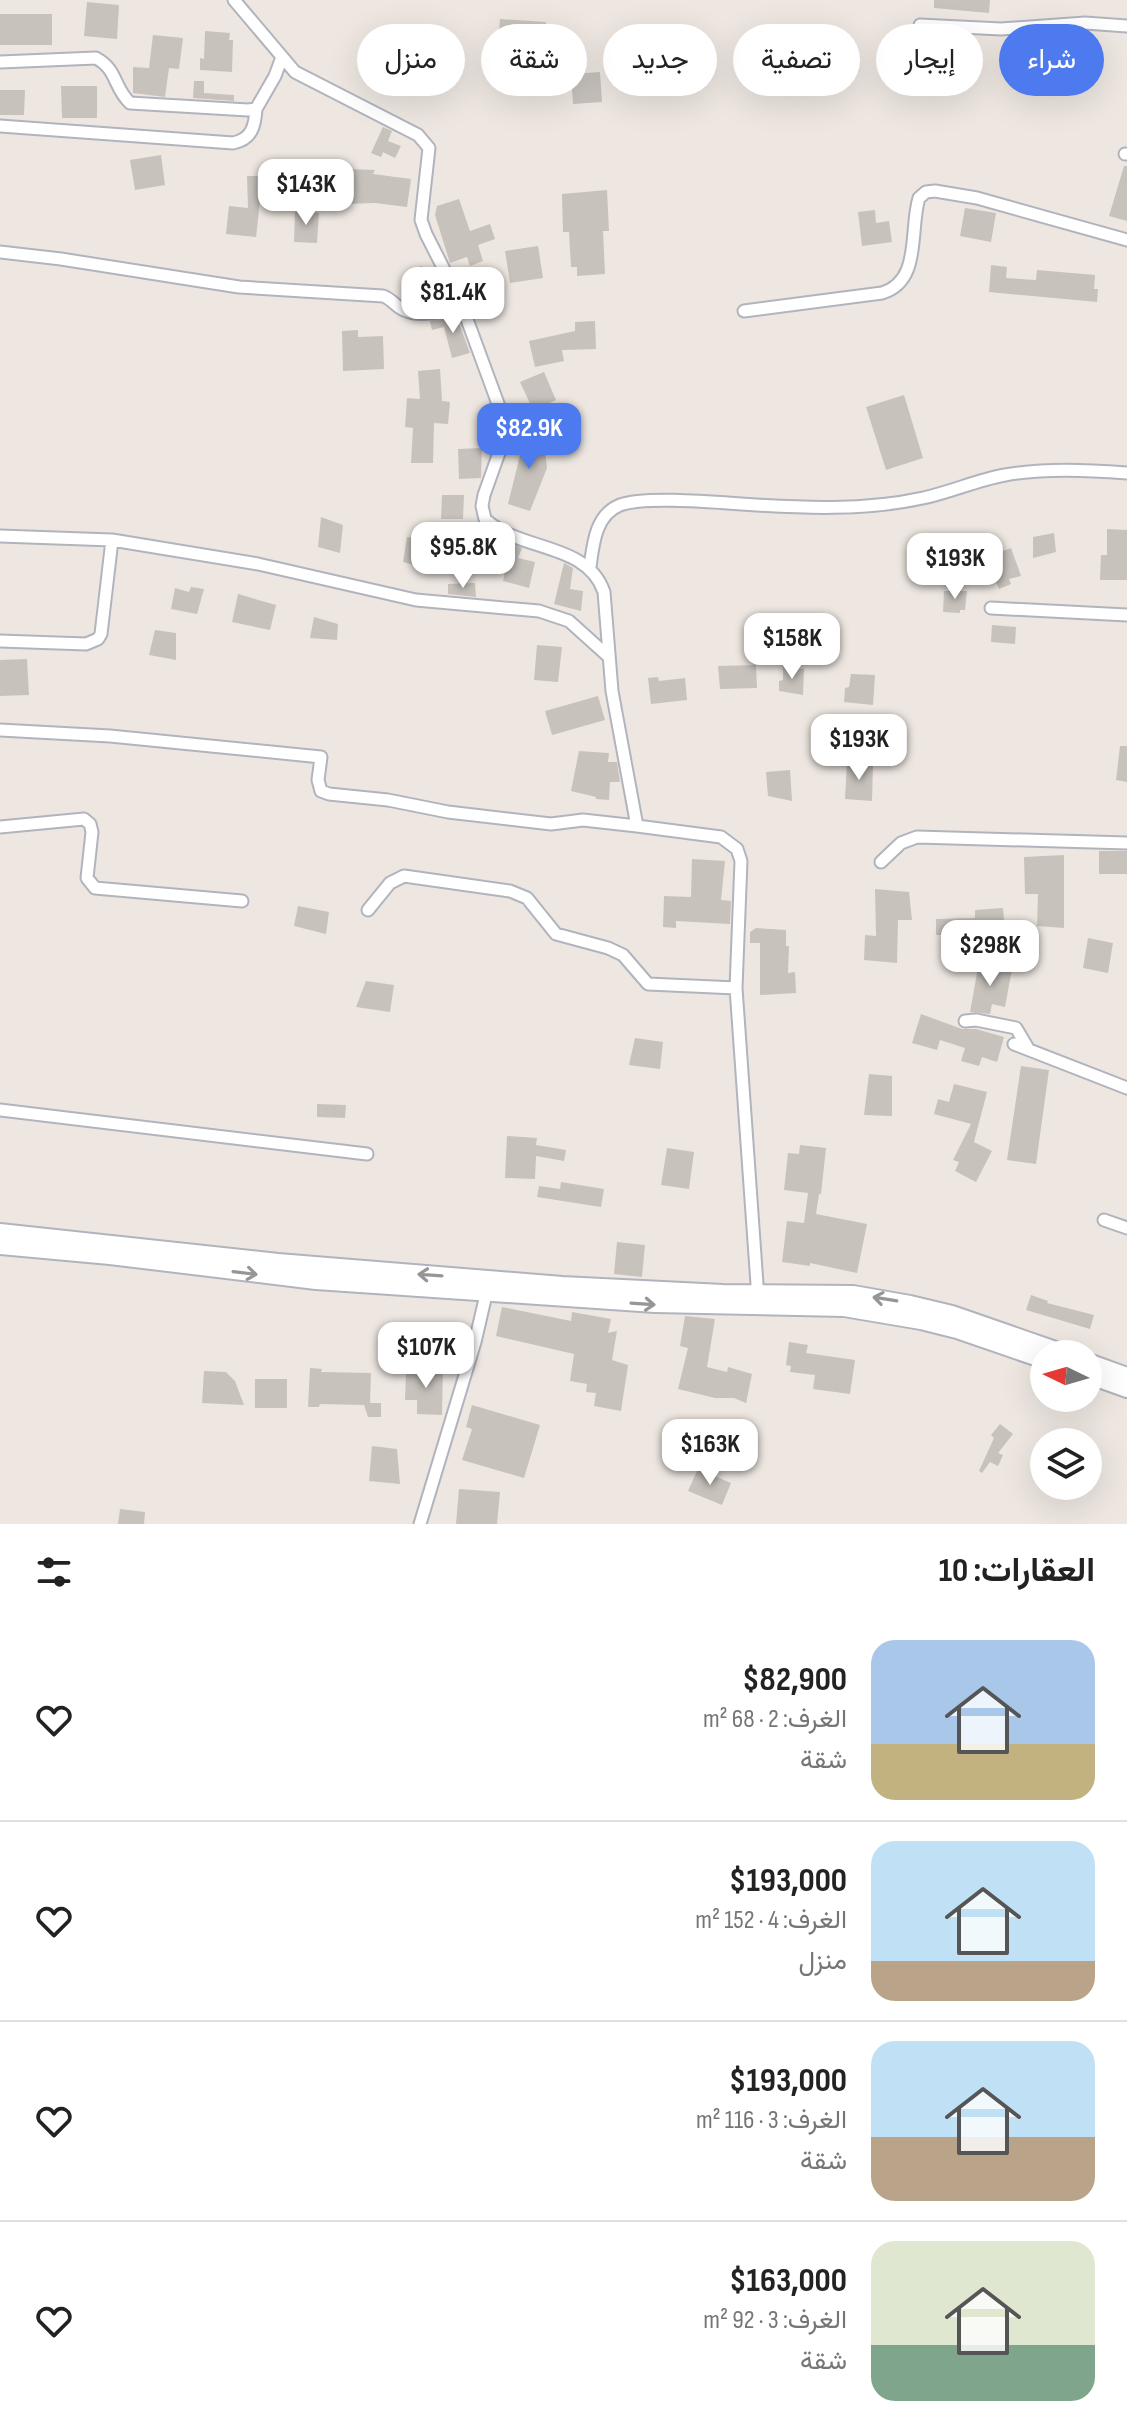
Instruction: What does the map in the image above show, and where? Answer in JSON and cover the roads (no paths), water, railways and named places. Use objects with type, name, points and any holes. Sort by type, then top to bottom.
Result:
[{"type":"main road","points":[[0,1232],[488,1286]]},
{"type":"main road","points":[[0,1246],[316,1281],[562,1285],[844,1308],[957,1330],[1030,1355]]},
{"type":"main road","points":[[758,1300],[853,1294],[910,1304],[1030,1341]]},
{"type":"main road","points":[[1102,1367],[1127,1376]]},
{"type":"main road","points":[[1102,1380],[1127,1389]]},
{"type":"street","points":[[234,0],[295,72],[424,140],[430,156],[421,220],[461,303],[504,420],[499,453],[484,495],[482,506],[485,519],[510,535],[582,562],[599,577],[604,592],[612,691],[637,826]]},
{"type":"street","points":[[983,28],[1085,23],[1127,26]]},
{"type":"street","points":[[0,126],[233,143],[244,140],[253,130],[256,109],[282,57]]},
{"type":"street","points":[[0,62],[96,58],[109,66],[121,93],[130,103],[256,109]]},
{"type":"street","points":[[744,311],[882,293],[895,288],[908,268],[919,198],[931,191],[977,198],[1127,240]]},
{"type":"street","points":[[0,252],[239,287],[383,296],[405,311],[444,311],[461,303]]},
{"type":"street","points":[[590,567],[599,524],[609,512],[623,504],[697,501],[867,506],[923,498],[1007,475],[1071,471],[1127,473]]},
{"type":"street","points":[[0,536],[112,540],[258,564],[416,600],[539,611],[569,621],[609,657]]},
{"type":"street","points":[[0,641],[86,644],[98,639],[112,540]]},
{"type":"street","points":[[991,608],[1127,615]]},
{"type":"street","points":[[0,730],[110,736],[321,757],[319,786],[321,791],[329,794],[551,824],[583,820],[721,837],[737,849],[741,861],[736,988],[758,1300]]},
{"type":"street","points":[[0,827],[84,819],[90,824],[92,832],[87,878],[95,888],[242,901]]},
{"type":"street","points":[[881,862],[901,843],[917,837],[1127,843]]},
{"type":"street","points":[[368,910],[390,883],[404,876],[510,891],[532,903],[556,934],[623,955],[648,984],[736,988]]},
{"type":"street","points":[[965,1021],[976,1020],[1016,1028],[1030,1051]]},
{"type":"street","points":[[1014,1044],[1127,1088]]},
{"type":"street","points":[[0,1110],[367,1154]]},
{"type":"street","points":[[1104,1220],[1127,1228]]},
{"type":"street","points":[[420,1524],[488,1286]]}]
